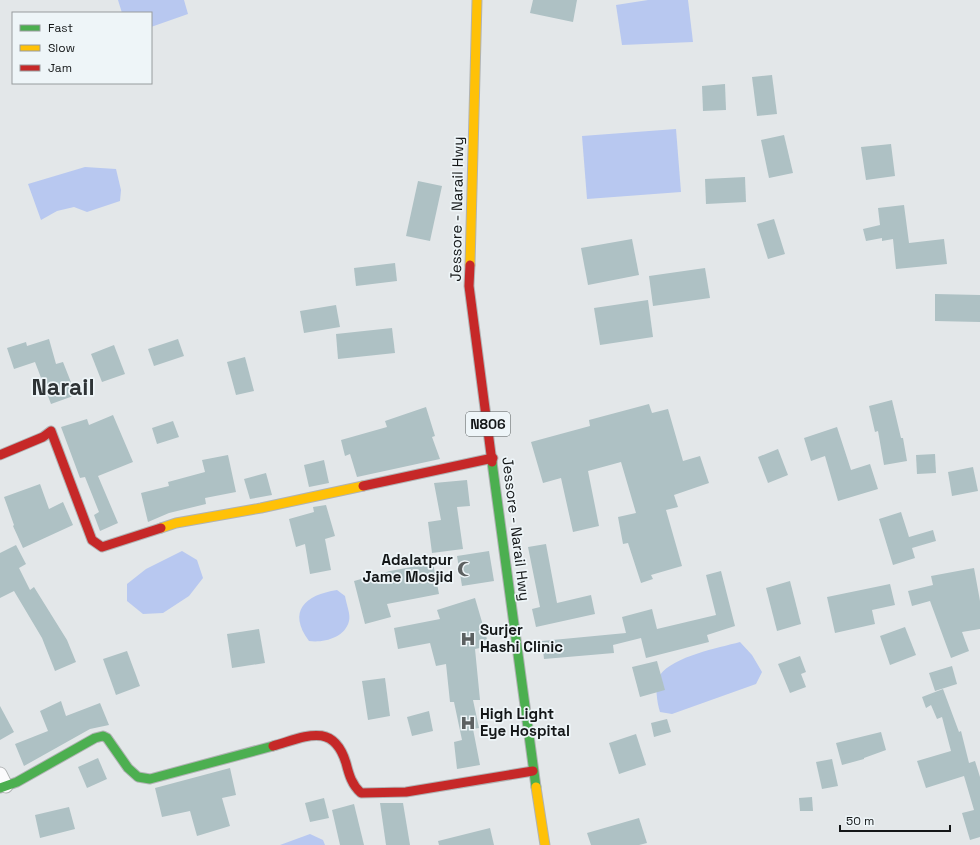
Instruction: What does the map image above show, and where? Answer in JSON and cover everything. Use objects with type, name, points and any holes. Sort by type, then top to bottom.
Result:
[{"type":"main road","name":"Jessore - Narail Hwy","points":[[477,0],[469,286],[493,458],[533,771],[545,845]]},
{"type":"main road","points":[[0,455],[43,437],[51,430],[92,540],[102,547],[176,523],[261,508],[493,458]]},
{"type":"main road","points":[[2,783],[17,782],[95,738],[103,736],[107,738],[128,768],[138,777],[150,779],[313,735],[327,736],[334,740],[344,757],[352,785],[361,793],[406,792],[533,771]]},
{"type":"water","points":[[118,0],[184,0],[188,14],[152,27],[152,12],[122,12]]},
{"type":"water","points":[[648,0],[688,0],[693,42],[622,45],[616,5]]},
{"type":"water","points":[[676,129],[681,192],[587,199],[582,136]]},
{"type":"water","points":[[85,167],[116,169],[121,190],[120,201],[87,212],[74,207],[57,211],[41,220],[28,184]]},
{"type":"water","points":[[182,551],[197,560],[203,578],[189,596],[163,613],[143,614],[127,601],[127,584],[146,569]]},
{"type":"water","points":[[337,590],[345,596],[349,616],[347,627],[343,632],[333,638],[321,641],[309,641],[300,621],[300,613],[303,606],[308,600],[316,596]]},
{"type":"water","points":[[740,642],[752,655],[762,672],[756,684],[672,714],[660,712],[657,699],[657,684],[660,675],[667,668],[697,654]]},
{"type":"water","points":[[310,834],[323,840],[325,845],[280,845]]},
{"type":"building","points":[[533,0],[577,0],[573,22],[530,13]]},
{"type":"building","points":[[772,75],[777,114],[757,116],[752,77]]},
{"type":"building","points":[[725,84],[726,110],[703,111],[702,86]]},
{"type":"building","points":[[784,135],[793,173],[769,178],[761,140]]},
{"type":"building","points":[[891,144],[895,176],[866,180],[861,147]]},
{"type":"building","points":[[745,177],[746,202],[706,204],[705,179]]},
{"type":"building","points":[[418,181],[442,186],[430,241],[406,236]]},
{"type":"building","points":[[904,205],[909,243],[944,239],[947,264],[896,269],[893,239],[882,241],[882,238],[866,241],[863,229],[880,225],[878,208]]},
{"type":"building","points":[[774,219],[785,254],[768,259],[757,224]]},
{"type":"building","points":[[632,239],[639,275],[588,285],[581,248]]},
{"type":"building","points":[[395,263],[397,281],[356,286],[354,268]]},
{"type":"building","points":[[705,268],[710,298],[653,306],[649,276]]},
{"type":"building","points":[[935,294],[980,295],[980,322],[935,321]]},
{"type":"building","points":[[648,300],[653,337],[600,345],[594,308]]},
{"type":"building","points":[[336,305],[340,327],[304,333],[300,311]]},
{"type":"building","points":[[392,328],[395,353],[338,359],[336,334]]},
{"type":"building","points":[[49,339],[56,364],[63,362],[76,395],[51,404],[35,362],[14,369],[7,348],[26,342],[27,346]]},
{"type":"building","points":[[178,339],[184,356],[154,366],[148,349]]},
{"type":"building","points":[[114,345],[125,374],[102,382],[91,354]]},
{"type":"building","points":[[245,357],[254,391],[236,395],[227,362]]},
{"type":"building","points":[[892,400],[901,438],[903,438],[907,461],[884,465],[878,431],[875,432],[869,406]]},
{"type":"building","points":[[649,404],[652,413],[668,409],[683,461],[700,456],[709,483],[674,495],[678,507],[666,510],[682,566],[651,575],[653,579],[641,583],[628,543],[623,544],[618,517],[636,513],[621,462],[588,471],[599,526],[573,532],[561,478],[543,483],[531,442],[590,426],[589,420]]},
{"type":"building","points":[[426,407],[435,436],[432,437],[440,459],[357,477],[350,454],[345,456],[341,440],[387,427],[385,421]]},
{"type":"building","points":[[113,415],[133,462],[98,476],[118,523],[100,531],[94,515],[99,512],[85,477],[80,478],[61,427],[87,419],[89,425]]},
{"type":"building","points":[[173,421],[179,437],[157,444],[152,428]]},
{"type":"building","points":[[837,427],[851,470],[870,464],[878,489],[838,501],[825,456],[811,461],[804,438]]},
{"type":"building","points":[[778,449],[788,475],[768,483],[758,457]]},
{"type":"building","points":[[935,454],[936,473],[917,474],[916,455]]},
{"type":"building","points":[[228,455],[236,492],[205,498],[206,504],[169,513],[148,522],[141,493],[169,486],[168,482],[205,472],[202,460]]},
{"type":"building","points":[[324,460],[329,483],[309,487],[304,465]]},
{"type":"building","points":[[973,467],[978,491],[952,496],[948,472]]},
{"type":"building","points":[[266,473],[272,495],[250,499],[244,479]]},
{"type":"building","points":[[467,480],[470,506],[457,507],[463,549],[432,553],[428,522],[441,520],[434,483]]},
{"type":"building","points":[[40,484],[49,509],[63,502],[73,525],[23,548],[13,526],[14,525],[4,497]]},
{"type":"building","points":[[326,505],[335,536],[325,539],[331,570],[310,574],[305,544],[296,547],[289,519],[314,512],[313,507]]},
{"type":"building","points":[[901,512],[909,537],[933,530],[936,541],[912,548],[915,558],[893,565],[879,519]]},
{"type":"building","points":[[546,544],[557,603],[591,595],[595,614],[536,627],[532,609],[540,607],[528,547]]},
{"type":"building","points":[[16,545],[26,564],[19,568],[30,590],[34,587],[67,640],[76,662],[55,671],[42,638],[14,591],[0,598],[0,553]]},
{"type":"building","points":[[489,551],[494,581],[462,586],[457,556]]},
{"type":"building","points":[[433,563],[439,594],[387,604],[391,617],[365,624],[354,581],[390,571]]},
{"type":"building","points":[[974,568],[980,601],[980,629],[962,632],[969,651],[951,658],[930,601],[912,606],[908,591],[933,585],[931,576]]},
{"type":"building","points":[[721,571],[735,626],[707,635],[709,642],[646,658],[641,638],[613,645],[614,653],[544,659],[542,641],[626,633],[622,617],[652,609],[657,629],[716,615],[706,575]]},
{"type":"building","points":[[790,581],[801,624],[777,631],[766,588]]},
{"type":"building","points":[[890,584],[895,605],[872,610],[875,624],[835,633],[827,597]]},
{"type":"building","points":[[475,598],[489,646],[475,649],[480,700],[473,700],[479,728],[473,729],[480,765],[457,769],[454,742],[462,740],[454,702],[450,702],[446,664],[436,666],[430,643],[398,649],[394,628],[440,619],[437,610]]},
{"type":"building","points":[[905,627],[916,655],[890,665],[880,636]]},
{"type":"building","points":[[259,629],[265,663],[232,668],[227,634]]},
{"type":"building","points":[[127,651],[140,686],[116,695],[103,659]]},
{"type":"building","points":[[800,656],[806,672],[801,674],[806,687],[790,693],[778,664]]},
{"type":"building","points":[[657,661],[665,690],[640,697],[632,667]]},
{"type":"building","points":[[952,666],[957,684],[935,691],[929,673]]},
{"type":"building","points":[[385,678],[390,716],[368,720],[362,681]]},
{"type":"building","points":[[943,689],[959,732],[961,731],[969,763],[975,761],[980,777],[980,837],[970,840],[962,813],[974,810],[964,776],[926,788],[917,761],[951,751],[942,717],[937,719],[931,705],[926,708],[922,697]]},
{"type":"building","points":[[61,701],[66,716],[100,703],[109,725],[90,729],[24,766],[15,744],[48,731],[40,711]]},
{"type":"building","points":[[0,706],[14,732],[0,740]]},
{"type":"building","points":[[429,711],[433,731],[412,736],[407,717]]},
{"type":"building","points":[[667,719],[671,732],[654,737],[651,723]]},
{"type":"building","points":[[881,732],[886,750],[864,759],[842,765],[836,743]]},
{"type":"building","points":[[636,734],[646,765],[619,774],[609,743]]},
{"type":"building","points":[[98,758],[107,779],[87,788],[78,767]]},
{"type":"building","points":[[832,759],[838,786],[822,789],[816,762]]},
{"type":"building","points":[[230,768],[236,795],[222,798],[230,826],[197,836],[190,811],[162,817],[155,788]]},
{"type":"building","points":[[812,797],[813,811],[800,811],[799,798]]},
{"type":"building","points":[[324,798],[329,818],[310,822],[305,803]]},
{"type":"building","points":[[380,803],[403,803],[410,845],[386,845]]},
{"type":"building","points":[[354,804],[364,845],[340,845],[332,810]]},
{"type":"building","points":[[69,807],[75,829],[40,838],[35,815]]},
{"type":"building","points":[[639,818],[647,843],[639,845],[591,845],[587,833]]},
{"type":"building","points":[[490,828],[494,845],[439,845],[438,841]]},
{"type":"traffic: fast","points":[[492,462],[536,787]]},
{"type":"traffic: fast","points":[[0,788],[17,782],[95,738],[103,736],[107,738],[128,768],[138,777],[150,779],[273,746]]},
{"type":"traffic: slow","points":[[470,265],[477,0]]},
{"type":"traffic: slow","points":[[161,528],[176,523],[261,508],[363,486]]},
{"type":"traffic: slow","points":[[536,787],[545,845]]},
{"type":"traffic: jam","points":[[470,265],[469,286],[492,462]]},
{"type":"traffic: jam","points":[[0,455],[43,437],[51,431],[92,540],[102,547],[161,528]]},
{"type":"traffic: jam","points":[[363,486],[493,458]]},
{"type":"traffic: jam","points":[[273,746],[307,736],[317,735],[334,741],[346,763],[351,780],[361,793],[406,792],[533,771]]},
{"type":"place","name":"Adalatpur Jame Mosjid","points":[[465,569]]},
{"type":"place","name":"Surjer Hashi Clinic","points":[[468,639]]},
{"type":"place","name":"High Light Eye Hospital","points":[[468,723]]},
{"type":"district","name":"Narail","points":[[63,387]]}]
